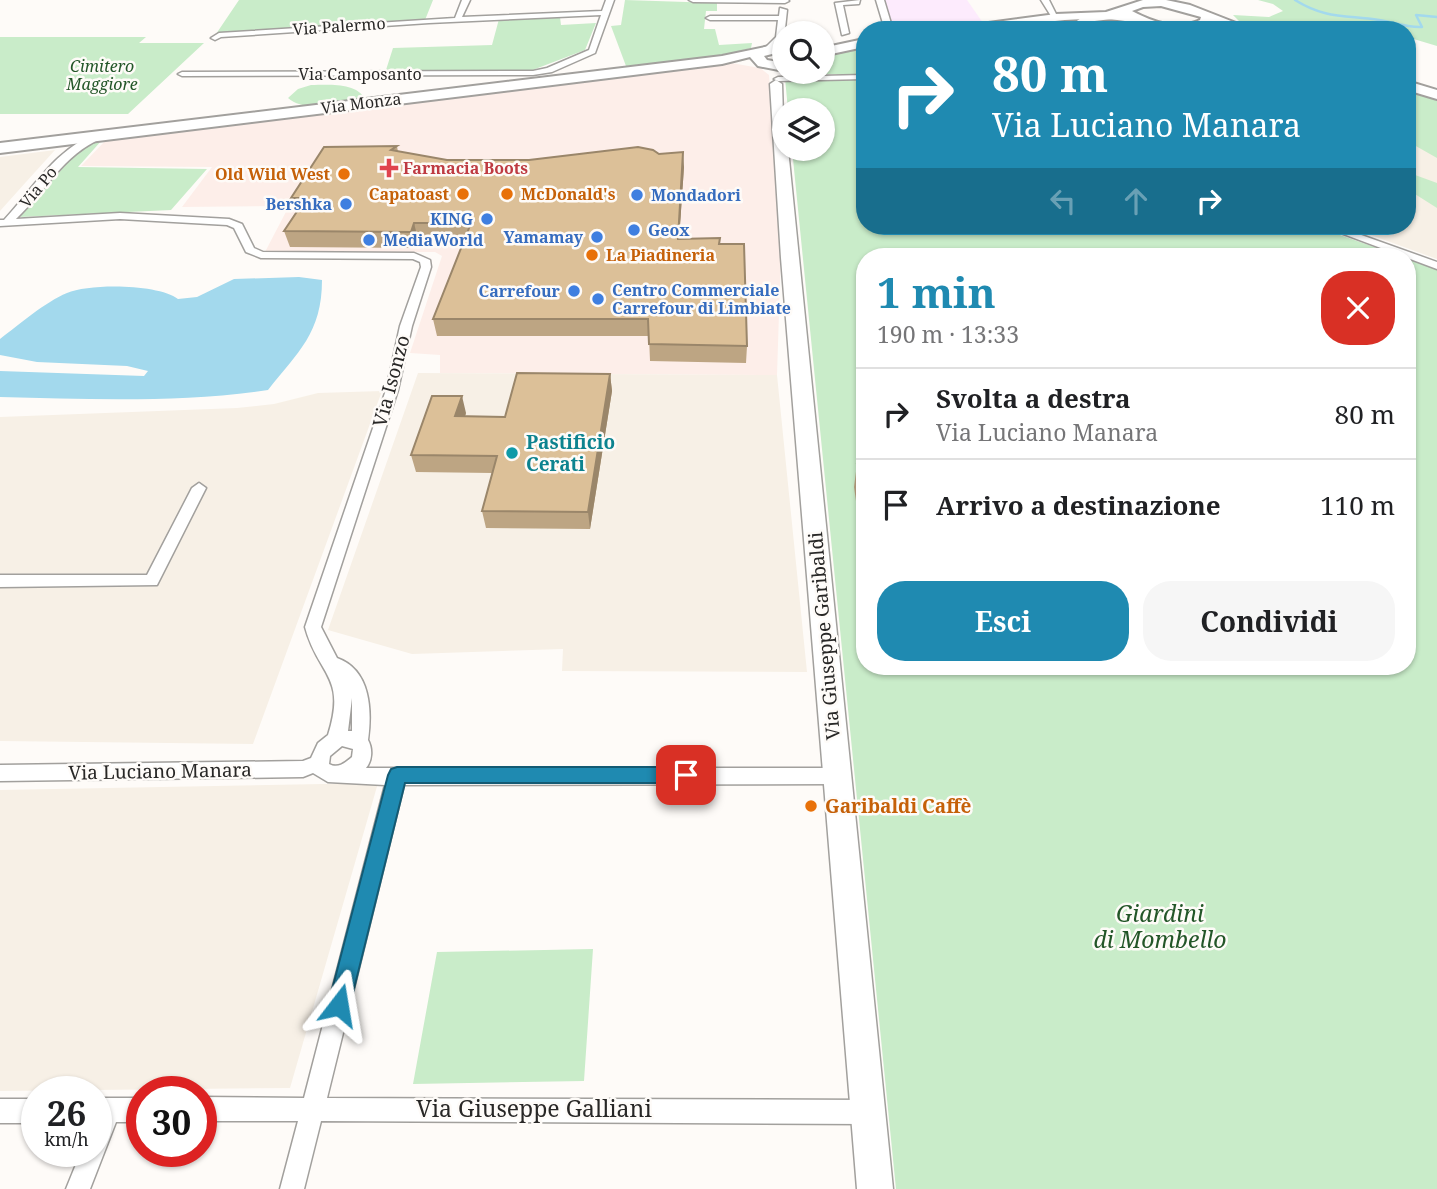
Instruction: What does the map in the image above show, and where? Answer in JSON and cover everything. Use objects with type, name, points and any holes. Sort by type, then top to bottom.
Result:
[{"type":"main road","points":[[1088,17],[1135,5],[1175,4],[1195,9],[1222,21]]},
{"type":"main road","points":[[1135,5],[1132,16],[1143,21]]},
{"type":"main road","points":[[1205,21],[1207,16]]},
{"type":"main road","points":[[1046,21],[1088,17],[1116,17],[1139,21]]},
{"type":"main road","points":[[835,48],[856,44]]},
{"type":"main road","points":[[772,50],[762,56],[772,67]]},
{"type":"main road","name":"Via Monza","points":[[0,149],[762,56]]},
{"type":"main road","points":[[1416,88],[1437,95]]},
{"type":"street","points":[[458,19],[466,0]]},
{"type":"street","name":"Via Camposanto","points":[[182,74],[517,75],[538,72],[592,51],[610,0]]},
{"type":"street","points":[[693,0],[785,1],[782,21]]},
{"type":"street","points":[[845,33],[839,3],[856,0]]},
{"type":"street","points":[[880,0],[886,21]]},
{"type":"street","points":[[1045,0],[1054,14]]},
{"type":"street","points":[[1159,0],[1175,4]]},
{"type":"street","name":"Via Palermo","points":[[217,37],[458,19],[607,13]]},
{"type":"street","points":[[1082,21],[1116,17]]},
{"type":"street","points":[[710,18],[782,18]]},
{"type":"street","points":[[835,76],[856,77]]},
{"type":"street","name":"Via Giuseppe Garibaldi","points":[[780,84],[789,258],[875,1189]]},
{"type":"street","name":"Via Po","points":[[4,222],[67,152],[82,142],[103,135]]},
{"type":"street","name":"Via Po","points":[[0,149],[46,145],[60,147],[67,152]]},
{"type":"street","name":"Via Isonzo","points":[[4,222],[142,217],[233,223],[238,226],[250,250],[261,256],[414,256],[427,263],[406,326],[392,390],[313,627],[316,639],[344,690],[344,712],[336,740]]},
{"type":"street","points":[[1352,235],[1389,248]]},
{"type":"street","points":[[1416,258],[1437,265]]},
{"type":"street","points":[[0,581],[152,581],[199,488]]},
{"type":"street","name":"Via Isonzo","points":[[328,657],[361,691],[364,708],[361,749]]},
{"type":"street","points":[[393,775],[370,765],[361,749],[349,738],[336,740],[325,748],[319,763],[328,774],[346,773],[370,777],[837,776]]},
{"type":"street","points":[[346,773],[357,766],[361,749]]},
{"type":"street","name":"Via Luciano Manara","points":[[0,773],[303,769],[319,763]]},
{"type":"street","points":[[292,1189],[393,775]]},
{"type":"street","name":"Via Giuseppe Galliani","points":[[217,1109],[867,1112]]},
{"type":"street","points":[[0,1111],[21,1111]]},
{"type":"street","points":[[78,1189],[87,1167]]},
{"type":"shaded area","points":[[884,0],[967,0],[982,21],[889,21]]},
{"type":"shaded area","points":[[731,63],[760,68],[769,75],[772,161],[775,161],[781,252],[777,375],[440,373],[440,355],[410,353],[442,256],[435,252],[265,252],[289,206],[182,207],[212,167],[81,166],[106,140]]},
{"type":"shaded area","points":[[1416,93],[1437,101],[1437,259],[1416,251],[1416,248],[1407,248],[1371,235],[1416,235]]},
{"type":"shaded area","points":[[55,150],[26,182],[0,211],[0,157]]},
{"type":"shaded area","points":[[418,373],[777,375],[807,672],[562,671],[563,649],[412,654],[328,630]]},
{"type":"shaded area","points":[[382,391],[253,744],[0,741],[0,417],[237,408],[274,404],[318,393]]},
{"type":"shaded area","points":[[378,783],[290,1088],[217,1089],[217,1076],[126,1076],[126,1090],[112,1090],[112,1076],[21,1076],[21,1091],[0,1091],[0,790]]},
{"type":"green space","points":[[239,0],[433,0],[425,20],[216,34]]},
{"type":"green space","points":[[625,0],[717,3],[717,11],[706,11],[704,29],[715,29],[719,45],[752,43],[751,48],[720,56],[626,66],[611,26],[621,25]]},
{"type":"green space","points":[[1258,0],[1437,0],[1437,46],[1416,40],[1416,21],[1239,21],[1233,15],[1269,17],[1283,11],[1273,4]]},
{"type":"green space","points":[[560,17],[561,25],[596,23],[585,50],[530,71],[386,70],[393,48],[492,45],[499,19]]},
{"type":"green space","name":"Cimitero Maggiore","points":[[0,37],[146,37],[139,43],[204,43],[128,114],[0,114]]},
{"type":"green space","points":[[856,48],[856,75],[835,74],[835,52]]},
{"type":"green space","name":"Giardini di Mombello","points":[[835,79],[856,79],[856,235],[1340,235],[1377,248],[856,248],[856,675],[1416,675],[1416,262],[1437,269],[1437,1189],[896,1189],[793,161],[835,161],[835,98],[787,98],[786,84],[835,84]]},
{"type":"green space","points":[[311,85],[348,87],[365,99],[314,106],[295,103],[288,98],[298,89]]},
{"type":"green space","points":[[1416,93],[1437,101],[1437,158],[1416,146]]},
{"type":"green space","points":[[102,140],[78,167],[207,169],[171,210],[20,217],[84,144]]},
{"type":"green space","points":[[1416,175],[1437,183],[1437,208],[1416,195]]},
{"type":"green space","points":[[593,949],[584,1081],[413,1084],[437,952]]},
{"type":"water","points":[[299,277],[322,280],[318,314],[306,341],[268,390],[168,398],[0,397],[0,371],[144,376],[148,371],[127,366],[37,362],[0,355],[0,339],[41,308],[67,293],[91,288],[124,287],[156,290],[178,299],[197,297],[234,279]]},
{"type":"building","name":"Centro Commerciale Carrefour di Limbiate","points":[[397,146],[391,150],[447,160],[529,160],[638,147],[659,154],[683,152],[678,239],[720,238],[719,244],[744,244],[747,346],[649,344],[648,319],[433,319],[471,223],[414,223],[411,232],[284,231],[306,198],[291,198],[324,147]]},
{"type":"building","name":"Pastificio Cerati","points":[[517,373],[610,374],[588,512],[482,511],[497,456],[411,455],[432,396],[462,396],[455,416],[505,417]]},
{"type":"waterway","points":[[1295,0],[1326,13],[1384,21]]},
{"type":"waterway","points":[[1416,27],[1422,27],[1416,15],[1437,17]]},
{"type":"place","name":"Farmacia Boots","points":[[389,168]]},
{"type":"place","name":"Old Wild West","points":[[344,174]]},
{"type":"place","name":"Capatoast","points":[[463,194]]},
{"type":"place","name":"McDonald's","points":[[507,194]]},
{"type":"place","name":"Mondadori","points":[[637,195]]},
{"type":"place","name":"Bershka","points":[[346,204]]},
{"type":"place","name":"KING","points":[[487,219]]},
{"type":"place","name":"Geox","points":[[634,230]]},
{"type":"place","name":"Yamamay","points":[[597,237]]},
{"type":"place","name":"MediaWorld","points":[[369,240]]},
{"type":"place","name":"La Piadineria","points":[[592,255]]},
{"type":"place","name":"Carrefour","points":[[574,291]]},
{"type":"place","name":"Centro Commerciale Carrefour di Limbiate","points":[[598,299]]},
{"type":"place","name":"Pastificio Cerati","points":[[512,453]]},
{"type":"place","name":"Garibaldi Caffè","points":[[811,806]]},
{"type":"route","points":[[339,1005],[397,775],[686,775]]}]
